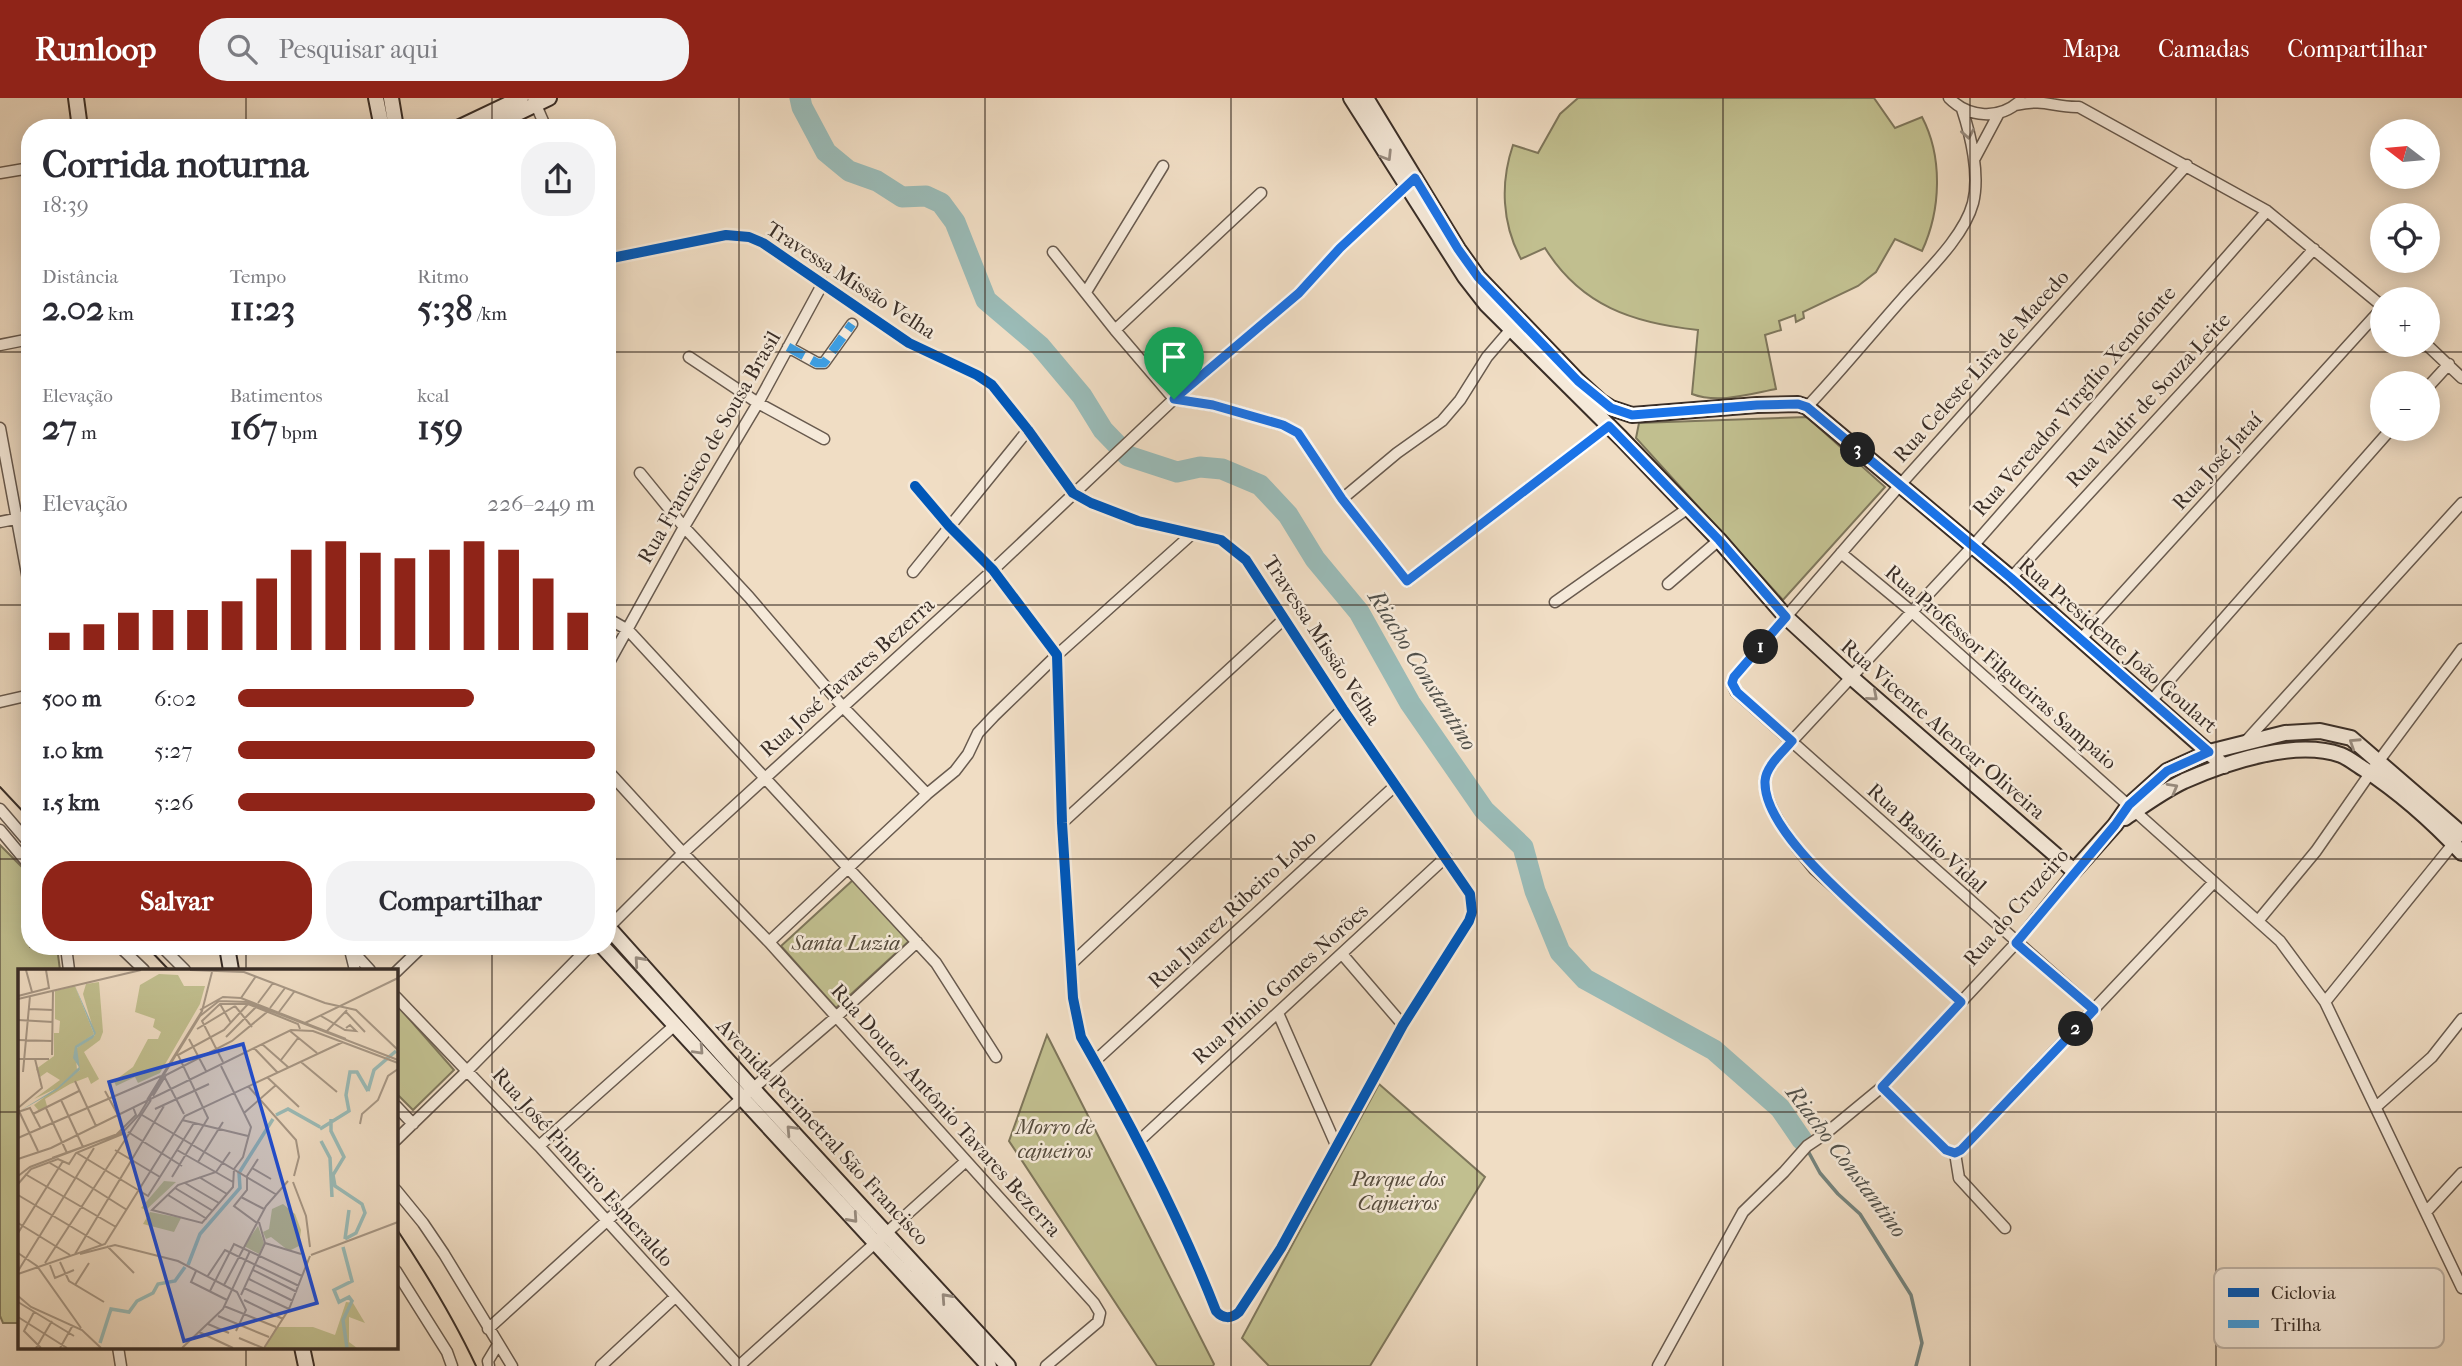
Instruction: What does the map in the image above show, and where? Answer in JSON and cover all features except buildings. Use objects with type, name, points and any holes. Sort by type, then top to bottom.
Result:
[{"type":"street","points":[[75,98],[78,119]]},
{"type":"street","points":[[376,98],[380,119]]},
{"type":"street","points":[[391,98],[394,119]]},
{"type":"street","points":[[477,119],[521,98]]},
{"type":"street","points":[[503,119],[534,101],[550,98]]},
{"type":"street","points":[[1351,98],[1478,277],[1542,351]]},
{"type":"street","points":[[1366,98],[1410,182],[1465,277],[1486,304],[1511,330],[1542,351],[1600,401],[1632,415],[1757,405],[1798,404],[1807,407],[1941,254],[1966,221],[1975,190],[1975,158],[1999,113]]},
{"type":"street","points":[[1949,98],[1962,109],[1980,114],[1999,113],[2020,102],[2043,101],[2069,107],[2077,103],[2267,211],[2370,297]]},
{"type":"street","points":[[534,101],[543,119]]},
{"type":"street","points":[[1962,109],[1971,152],[1975,158]]},
{"type":"street","name":"Rua Celeste Lira de Macedo","points":[[1737,692],[1732,683],[1734,677],[1900,485],[2187,165]]},
{"type":"street","points":[[1086,292],[1163,166]]},
{"type":"street","points":[[0,173],[21,170]]},
{"type":"street","name":"Rua José Tavares Bezerra","points":[[616,920],[683,853],[993,570],[1114,454],[1299,293],[1340,248],[1410,182]]},
{"type":"street","points":[[1115,330],[1261,193]]},
{"type":"street","name":"Rua Vereador Virgílio Xenofonte","points":[[1961,1002],[1815,870],[1779,822],[1769,801],[1765,780],[1767,771],[1972,547],[2267,211]]},
{"type":"street","name":"Travessa Missão Velha","points":[[616,256],[726,235],[749,237],[763,243],[909,343],[977,375],[992,385],[1073,493],[1138,521],[1221,540],[1236,550],[1470,894],[1472,912],[1469,921],[1403,1025]]},
{"type":"street","name":"Rua Valdir de Souza Leite","points":[[2011,578],[2314,249]]},
{"type":"street","points":[[1053,252],[1174,399],[1213,405],[1283,425],[1298,433],[1342,499],[1407,581],[1609,426]]},
{"type":"street","name":"Rua Francisco de Sousa Brasil","points":[[616,651],[684,527],[758,403],[823,283]]},
{"type":"street","name":"Rua José Jataí","points":[[2081,639],[2370,320]]},
{"type":"street","points":[[788,347],[817,363],[824,363],[852,324]]},
{"type":"street","points":[[1342,499],[1397,453],[1442,421],[1460,400],[1487,357],[1511,330]]},
{"type":"street","points":[[0,345],[21,341]]},
{"type":"street","name":"Rua Vicente Alencar Oliveira","points":[[1542,351],[1609,426],[1719,540],[1786,617],[2074,871]]},
{"type":"street","points":[[2440,356],[2462,378]]},
{"type":"street","points":[[689,357],[758,403],[824,439]]},
{"type":"street","points":[[2440,373],[2449,363]]},
{"type":"street","name":"Rua Presidente João Goulart","points":[[1807,407],[2011,578],[2224,766]]},
{"type":"street","points":[[1621,438],[1621,423],[1632,415]]},
{"type":"street","points":[[0,428],[21,537]]},
{"type":"street","points":[[913,572],[1028,430]]},
{"type":"street","points":[[2151,701],[2381,441]]},
{"type":"street","points":[[640,473],[684,527],[749,597],[843,707],[927,794]]},
{"type":"street","points":[[915,486],[949,526],[993,570],[1057,655],[1062,822],[1077,1024],[1081,1037],[1140,1140],[1196,1260],[1216,1311],[1225,1317],[1236,1315],[1281,1248],[1403,1025],[1342,954]]},
{"type":"street","points":[[2245,743],[2462,503]]},
{"type":"street","points":[[1555,602],[1687,509]]},
{"type":"street","points":[[0,522],[21,518]]},
{"type":"street","points":[[769,942],[955,771],[968,754],[978,733],[1057,655],[1192,534]]},
{"type":"street","points":[[1668,584],[1719,540]]},
{"type":"street","name":"Rua Professor Filgueiras Sampaio","points":[[1841,553],[1911,611],[2280,941],[2325,1002],[2462,1288]]},
{"type":"street","points":[[1062,822],[1283,620]]},
{"type":"street","points":[[616,623],[628,630],[917,942],[947,979],[996,1058]]},
{"type":"street","points":[[2258,922],[2316,851],[2462,649]]},
{"type":"street","name":"Rua Basílio Vidal","points":[[1737,692],[2094,1010]]},
{"type":"street","points":[[0,702],[21,697]]},
{"type":"street","points":[[1071,964],[1343,709]]},
{"type":"street","name":"Rua Presidente João Goulart","points":[[2115,825],[2167,771],[2209,752],[2285,733],[2320,731],[2351,738],[2394,790],[2460,839]]},
{"type":"street","name":"Rua Presidente João Goulart","points":[[2132,808],[2183,782],[2224,766],[2268,754],[2309,751],[2342,755],[2374,768]]},
{"type":"street","name":"Rua Doutor Antônio Tavares Bezerra","points":[[616,780],[769,942],[1094,1303],[1100,1317],[1094,1327],[1046,1366]]},
{"type":"street","name":"Rua Juarez Ribeiro Lobo","points":[[1095,1061],[1395,785]]},
{"type":"street","points":[[0,808],[21,833]]},
{"type":"street","name":"Rua do Cruzeiro","points":[[1658,1366],[1743,1212],[1806,1147],[1882,1087],[2016,943],[2115,825]]},
{"type":"street","points":[[0,830],[21,855]]},
{"type":"street","points":[[2325,1002],[2460,839]]},
{"type":"street","name":"Rua Plinio Gomes Norões","points":[[1140,1140],[1446,857]]},
{"type":"street","points":[[1882,1087],[1946,1150],[1955,1153],[1961,1150],[2214,882]]},
{"type":"street","name":"Avenida Perimetral São Francisco","points":[[616,937],[748,1093],[960,1324],[1008,1366]]},
{"type":"street","points":[[488,1329],[917,942]]},
{"type":"street","points":[[128,955],[142,969]]},
{"type":"street","points":[[170,955],[183,969]]},
{"type":"street","points":[[357,955],[368,969]]},
{"type":"street","points":[[397,971],[414,955]]},
{"type":"street","points":[[397,1139],[581,955]]},
{"type":"street","name":"Avenida Perimetral São Francisco","points":[[610,955],[676,1025],[748,1093]]},
{"type":"street","name":"Rua José Pinheiro Esmeraldo","points":[[397,998],[539,1146],[739,1366]]},
{"type":"street","points":[[1278,1013],[1336,1145]]},
{"type":"street","points":[[2376,1107],[2432,1056],[2462,1019]]},
{"type":"street","points":[[539,1146],[676,1025]]},
{"type":"street","points":[[397,1107],[413,1124]]},
{"type":"street","points":[[1955,1153],[1959,1178],[2005,1228]]},
{"type":"street","points":[[739,1366],[966,1161]]},
{"type":"street","points":[[2426,1212],[2462,1172]]},
{"type":"street","points":[[397,1191],[444,1254],[497,1346],[512,1366]]},
{"type":"street","points":[[397,1273],[447,1352],[452,1366]]},
{"type":"street","points":[[601,1366],[675,1297]]},
{"type":"street","name":"Avenida Perimetral São Francisco","points":[[960,1324],[989,1366]]},
{"type":"street","points":[[489,1366],[488,1361],[497,1346]]},
{"type":"street","points":[[118,1348],[121,1366]]},
{"type":"street","points":[[303,1348],[306,1366]]},
{"type":"green space","points":[[1578,98],[1874,98],[1895,128],[1922,117],[1934,149],[1937,184],[1933,218],[1922,251],[1895,239],[1876,272],[1858,286],[1803,312],[1804,318],[1796,322],[1795,315],[1779,321],[1781,330],[1765,335],[1776,389],[1723,398],[1692,394],[1698,330],[1652,322],[1611,308],[1592,298],[1575,284],[1545,248],[1521,259],[1515,246],[1505,203],[1506,174],[1513,145],[1538,153],[1560,114]]},
{"type":"green space","points":[[1807,417],[1885,487],[1783,600],[1636,438],[1639,423]]},
{"type":"green space","points":[[0,845],[21,866],[21,955],[58,955],[60,969],[18,969],[18,1323],[3,1323],[0,1316]]},
{"type":"green space","name":"Santa Luzia","points":[[853,880],[909,941],[836,1008],[781,946]]},
{"type":"green space","points":[[397,1005],[454,1070],[413,1110],[397,1094]]},
{"type":"green space","name":"Morro de cajueiros","points":[[1047,1035],[1213,1366],[1157,1366],[1009,1141]]},
{"type":"green space","name":"Parque dos Cajueiros","points":[[1379,1084],[1485,1177],[1370,1366],[1269,1366],[1242,1338]]},
{"type":"waterway","name":"Riacho Constantino","points":[[800,98],[802,107],[826,152],[849,171],[877,181],[902,197],[926,196],[941,203],[955,222],[986,300],[1040,346],[1082,396],[1103,430],[1128,456],[1177,472],[1200,467],[1222,469],[1260,485],[1288,515],[1315,559],[1359,612],[1410,703],[1484,810],[1523,847],[1535,891],[1560,952],[1585,979],[1714,1050],[1780,1108],[1802,1140]]},
{"type":"waterway","name":"Riacho Constantino","points":[[1802,1140],[1820,1173],[1860,1214],[1911,1295],[1922,1343],[1916,1366]]},
{"type":"tram line","points":[[0,787],[21,809]]},
{"type":"tram line","points":[[155,955],[168,969]]},
{"type":"tram line","points":[[397,1230],[439,1296],[476,1366]]},
{"type":"marked path","points":[[788,347],[817,363],[824,363],[852,324]]},
{"type":"cycle path","points":[[616,257],[726,235],[749,237],[763,243],[909,343],[977,375],[992,385],[1073,493],[1138,521],[1221,540],[1246,560],[1343,709],[1470,894],[1472,912],[1469,921],[1403,1025],[1281,1248],[1239,1312],[1233,1316],[1224,1317],[1216,1311],[1154,1172],[1081,1037],[1073,998],[1062,823],[1057,655],[993,570],[949,526],[915,486]]},
{"type":"route","points":[[1415,178],[1478,277],[1578,381],[1611,408],[1632,415],[1757,405],[1798,404],[1807,407],[2011,578],[2209,752],[2167,771],[2129,805],[2016,943],[2094,1010],[1961,1150],[1955,1153],[1946,1150],[1882,1087],[1961,1002],[1815,870],[1779,822],[1769,801],[1765,780],[1767,771],[1792,741],[1737,692],[1732,683],[1734,677],[1786,617],[1719,540],[1609,426],[1407,581],[1342,499],[1298,433],[1283,425],[1213,405],[1174,399],[1299,293],[1340,248],[1415,178]]}]
